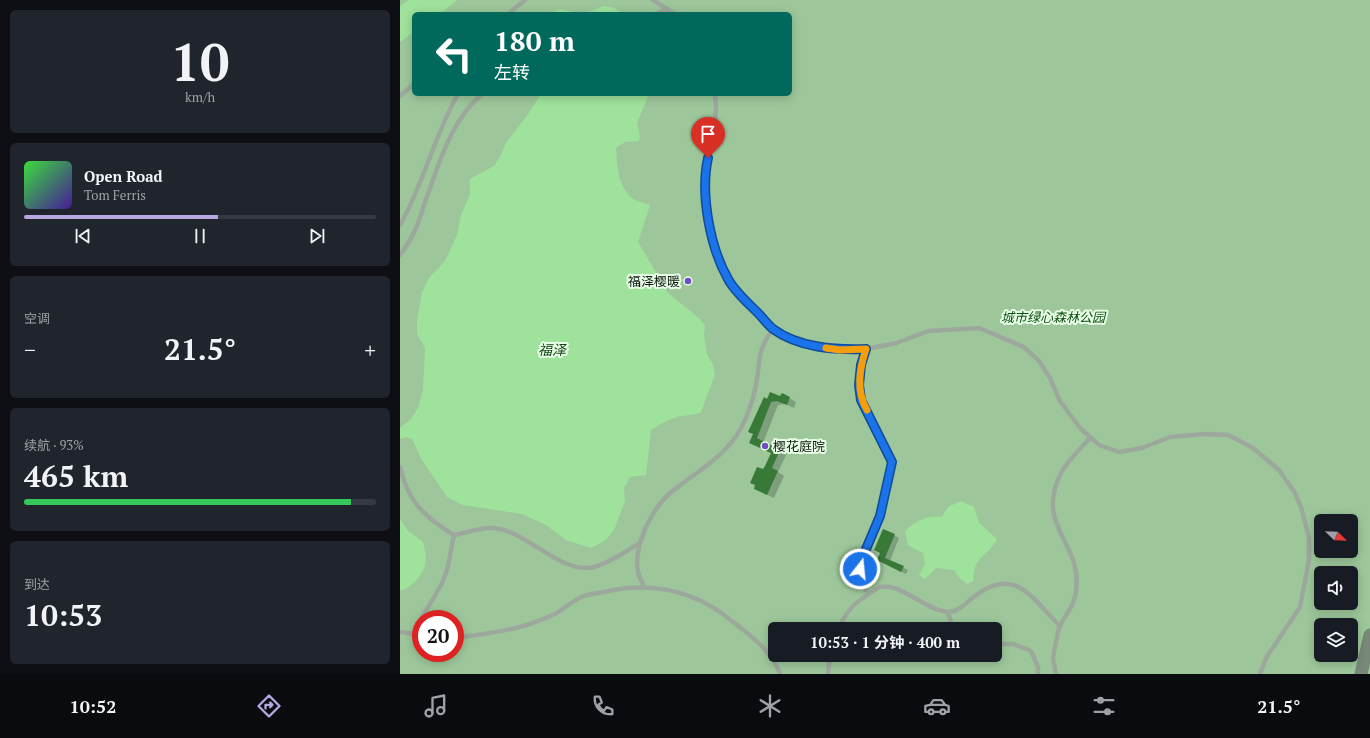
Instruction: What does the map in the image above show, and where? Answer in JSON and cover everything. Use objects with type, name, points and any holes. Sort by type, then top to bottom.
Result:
[{"type":"main road","points":[[1361,674],[1370,635]]},
{"type":"lane","points":[[510,12],[525,0]]},
{"type":"lane","points":[[515,12],[525,0]]},
{"type":"lane","points":[[653,0],[672,12]]},
{"type":"lane","points":[[660,12],[667,8]]},
{"type":"lane","points":[[400,96],[412,86]]},
{"type":"lane","points":[[400,225],[421,184],[449,109],[457,96]]},
{"type":"lane","points":[[400,255],[408,245],[418,225],[445,148],[457,123],[480,96]]},
{"type":"lane","points":[[714,96],[716,110],[714,130],[706,169],[709,230],[728,280],[773,329],[793,339],[815,346],[840,350],[866,349],[897,344],[928,331],[979,328],[1024,347],[1039,361],[1050,378],[1060,401],[1080,428],[1099,445],[1119,452],[1142,448],[1170,437],[1205,434],[1228,435],[1253,448],[1280,470],[1295,493],[1301,507],[1309,538],[1309,560],[1300,607],[1266,658],[1260,674]]},
{"type":"lane","points":[[644,586],[638,572],[640,543],[654,512],[670,494],[710,464],[740,429],[756,387],[759,354],[764,341],[773,329]]},
{"type":"lane","points":[[866,349],[861,365],[859,385],[861,400],[892,462],[880,516],[861,561],[859,578],[868,594]]},
{"type":"lane","points":[[1056,674],[1053,658],[1060,626],[1070,611],[1076,593],[1077,576],[1073,558],[1057,528],[1052,501],[1062,472],[1090,438]]},
{"type":"lane","points":[[400,467],[408,491],[423,511],[439,527],[454,535],[492,528],[518,536],[556,559],[576,566],[593,568],[640,543]]},
{"type":"lane","points":[[425,610],[442,584],[447,571],[454,535]]},
{"type":"lane","points":[[842,622],[851,606],[880,587],[893,588],[908,594],[935,610],[948,612],[954,611],[979,593],[998,583],[1016,586],[1027,593],[1060,626]]},
{"type":"lane","points":[[464,637],[484,635],[526,625],[554,614],[583,597],[613,590],[644,586],[673,590],[698,598],[723,613],[752,637],[776,662],[780,674]]},
{"type":"lane","points":[[948,612],[951,622]]},
{"type":"lane","points":[[400,632],[412,635]]},
{"type":"lane","points":[[1002,644],[1013,644],[1031,651],[1038,667],[1038,674]]},
{"type":"lane","points":[[828,674],[829,662]]},
{"type":"green space","name":"城市绿心森林公园","points":[[400,0],[1370,0],[1370,674],[400,674]]},
{"type":"water","points":[[409,0],[457,0],[442,12],[412,12],[412,33],[400,42],[400,6]]},
{"type":"water","points":[[604,6],[614,8],[620,12],[588,12]]},
{"type":"water","points":[[560,9],[574,12],[553,12]]},
{"type":"water","name":"福泽","points":[[540,96],[648,96],[637,123],[640,136],[639,141],[625,142],[616,148],[620,177],[629,196],[635,200],[650,205],[638,242],[668,293],[700,319],[705,326],[704,336],[707,354],[713,365],[715,374],[701,412],[674,418],[651,430],[646,475],[630,477],[624,488],[625,501],[614,530],[606,540],[591,548],[566,540],[546,525],[522,514],[463,505],[447,497],[422,460],[412,439],[406,437],[400,439],[400,428],[411,419],[418,408],[423,391],[425,348],[417,334],[417,320],[422,292],[429,278],[445,261],[457,235],[461,215],[470,194],[470,179],[494,166],[506,143]]},
{"type":"water","points":[[961,501],[974,507],[979,523],[997,539],[990,550],[979,560],[976,565],[973,581],[967,584],[960,579],[954,570],[936,568],[925,579],[919,575],[925,564],[923,553],[908,545],[905,531],[914,524],[926,518],[942,517],[948,507]]},
{"type":"water","points":[[400,519],[408,531],[423,542],[426,558],[424,568],[418,578],[410,586],[400,591]]},
{"type":"building","name":"樱花庭院","points":[[770,392],[780,396],[782,393],[790,397],[787,405],[777,401],[771,402],[757,438],[780,450],[772,468],[778,471],[767,495],[754,489],[755,485],[750,483],[757,467],[763,469],[771,453],[749,443],[753,434],[748,432],[764,397],[767,399]]},
{"type":"building","points":[[883,529],[895,534],[885,558],[904,566],[901,572],[877,560],[880,553],[874,550]]},
{"type":"slow traffic","points":[[826,348],[840,350],[866,349],[861,365],[859,385],[861,400],[867,410]]},
{"type":"place","name":"福泽樱暖","points":[[688,281]]},
{"type":"place","name":"樱花庭院","points":[[765,446]]},
{"type":"route","points":[[708,158],[706,169],[709,230],[717,255],[728,280],[736,290],[773,329],[793,339],[815,346],[840,350],[866,349],[861,365],[859,385],[861,400],[882,438],[892,462],[887,491],[880,516],[861,561],[860,569]]}]
